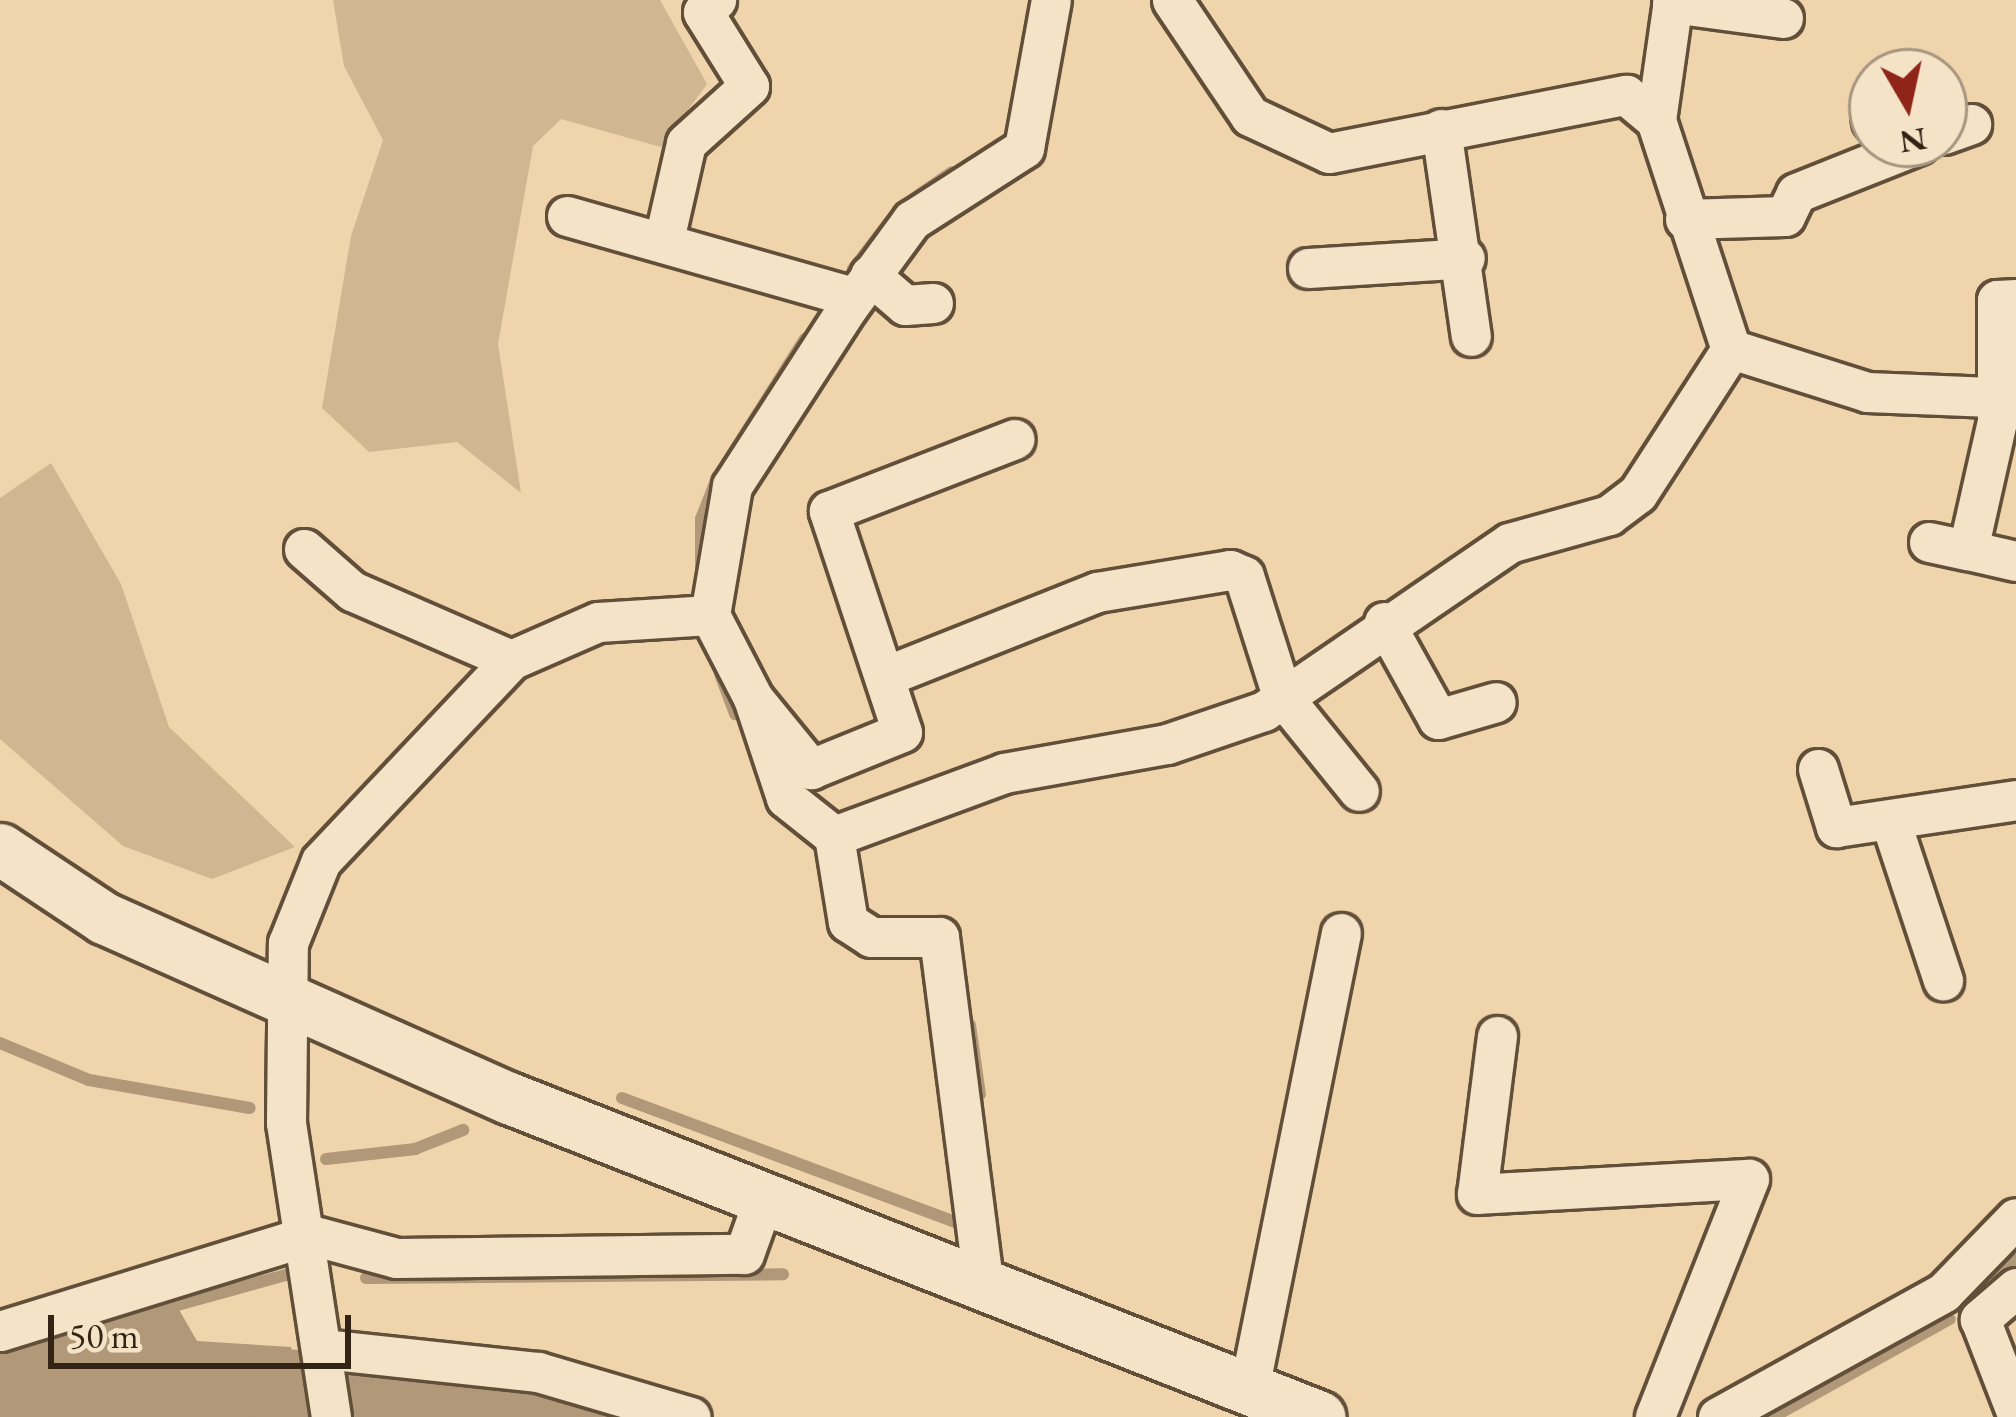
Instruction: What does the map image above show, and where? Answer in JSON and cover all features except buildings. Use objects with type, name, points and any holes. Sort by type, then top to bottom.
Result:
[{"type":"street","points":[[664,240],[686,143],[748,86],[703,12],[716,0]]},
{"type":"street","points":[[983,1281],[939,937],[872,938],[848,922],[834,836],[786,798],[753,698],[710,615],[732,486],[862,286],[912,220],[1024,148],[1051,0]]},
{"type":"street","points":[[1172,0],[1250,116],[1284,138],[1354,154],[1441,129],[1608,93],[1656,120]]},
{"type":"street","points":[[1731,349],[1656,120],[1672,2],[1783,18]]},
{"type":"street","points":[[1441,129],[1465,258],[1472,337]]},
{"type":"street","points":[[1685,219],[1785,216],[1796,193],[1848,154]]},
{"type":"street","points":[[567,216],[862,286],[905,305],[933,303]]},
{"type":"street","points":[[1307,268],[1465,258]]},
{"type":"street","points":[[2016,299],[1997,300],[2007,398],[1948,546],[2016,561]]},
{"type":"street","points":[[1731,349],[1868,392],[2007,398]]},
{"type":"street","points":[[834,836],[1004,773],[1167,744],[1282,696],[1384,622],[1509,542],[1609,515],[1639,493],[1731,349]]},
{"type":"street","points":[[753,698],[811,769],[902,732],[830,511],[1015,439]]},
{"type":"street","points":[[304,549],[352,591],[511,660]]},
{"type":"street","points":[[886,676],[1097,592],[1230,570],[1244,576],[1282,696],[1359,791]]},
{"type":"street","points":[[331,1417],[311,1235],[286,1123],[288,943],[321,861],[511,660],[598,622],[710,615]]},
{"type":"street","points":[[1384,622],[1438,719],[1496,702]]},
{"type":"street","points":[[1818,769],[1836,827],[2016,800]]},
{"type":"street","points":[[1891,820],[1942,980]]},
{"type":"street","points":[[0,849],[104,918],[290,996],[509,1099],[1250,1384],[1320,1417]]},
{"type":"street","points":[[1250,1384],[1341,934]]},
{"type":"street","points":[[1496,1036],[1477,1194],[1749,1179],[1655,1417]]},
{"type":"street","points":[[0,1331],[311,1235],[396,1258],[744,1254],[764,1198]]},
{"type":"street","points":[[1718,1417],[1944,1292],[2016,1218]]},
{"type":"street","points":[[2016,1288],[1980,1318],[2016,1412]]},
{"type":"street","points":[[323,1352],[538,1372],[691,1417]]},
{"type":"shaded area","points":[[333,0],[660,0],[707,84],[661,147],[561,119],[533,146],[498,344],[521,493],[457,442],[369,452],[322,408],[351,236],[383,140],[344,66]]},
{"type":"shaded area","points":[[51,463],[121,584],[169,727],[295,847],[212,879],[123,846],[0,739],[0,498]]},
{"type":"shaded area","points":[[170,1294],[197,1341],[291,1347],[299,1401],[287,1415],[0,1412],[0,1344]]},
{"type":"waterway","points":[[853,269],[900,208],[952,172]]},
{"type":"waterway","points":[[701,578],[701,519],[717,478],[805,339]]},
{"type":"waterway","points":[[720,674],[735,714]]},
{"type":"waterway","points":[[970,1025],[980,1094]]},
{"type":"waterway","points":[[0,1043],[89,1080],[250,1108]]},
{"type":"waterway","points":[[622,1098],[958,1223]]},
{"type":"waterway","points":[[326,1159],[415,1149],[463,1130]]},
{"type":"waterway","points":[[1997,1279],[2016,1260]]},
{"type":"waterway","points":[[163,1309],[289,1274]]},
{"type":"waterway","points":[[366,1278],[783,1274]]},
{"type":"waterway","points":[[1773,1417],[1950,1319]]},
{"type":"waterway","points":[[0,1382],[270,1384],[529,1403],[573,1417]]}]
